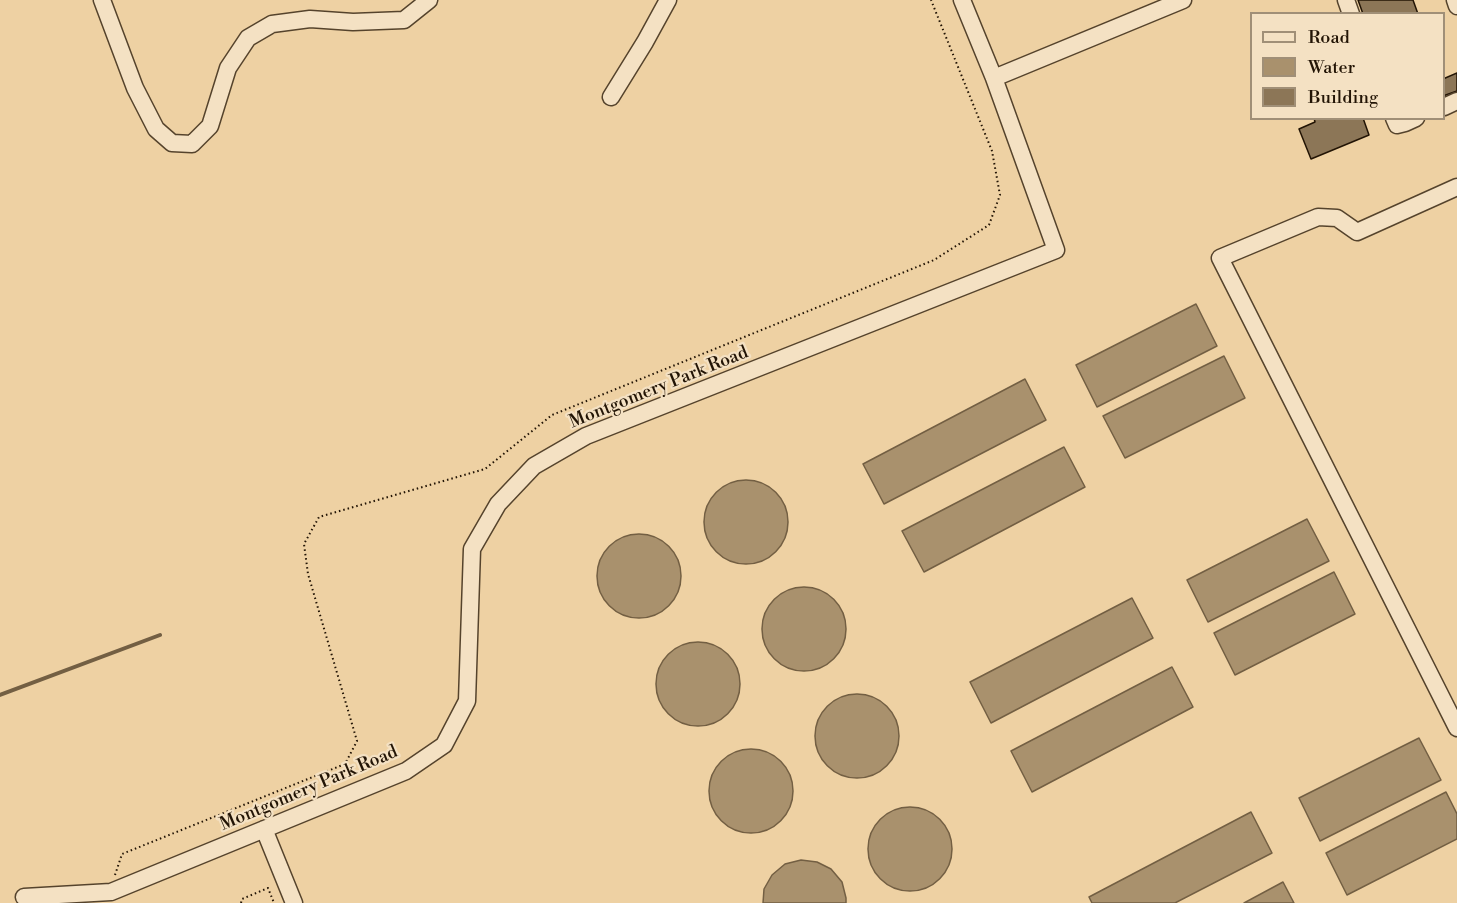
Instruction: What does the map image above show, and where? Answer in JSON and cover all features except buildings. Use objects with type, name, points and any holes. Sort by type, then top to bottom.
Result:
[{"type":"street","points":[[102,0],[135,87],[156,129],[172,143],[192,144],[210,126],[228,68],[248,38],[272,24],[310,19],[353,22],[404,20],[429,0]]},
{"type":"street","points":[[611,97],[668,0]]},
{"type":"street","name":"Montgomery Park Road","points":[[24,897],[111,892],[406,771],[444,746],[467,701],[472,549],[498,504],[534,466],[586,436],[1056,250],[994,78],[962,0]]},
{"type":"street","points":[[994,78],[1183,0]]},
{"type":"street","points":[[1455,0],[1457,6]]},
{"type":"street","points":[[1395,120],[1396,125],[1412,120]]},
{"type":"street","points":[[1457,187],[1357,232],[1338,218],[1318,217],[1220,258],[1457,728]]},
{"type":"street","points":[[264,829],[294,903]]},
{"type":"path","points":[[242,903],[242,899],[268,888],[274,903]]},
{"type":"water","points":[[1196,304],[1217,346],[1097,407],[1076,365]]},
{"type":"water","points":[[1224,356],[1245,398],[1125,458],[1103,416]]},
{"type":"water","points":[[1025,379],[1046,420],[884,504],[863,464]]},
{"type":"water","points":[[1064,447],[1085,487],[924,572],[902,531]]},
{"type":"water","points":[[746,480],[762,483],[781,499],[788,522],[785,538],[769,557],[746,564],[730,561],[711,545],[704,522],[707,506],[723,487]]},
{"type":"water","points":[[1307,519],[1329,561],[1208,622],[1187,580]]},
{"type":"water","points":[[639,534],[662,541],[674,553],[681,576],[674,599],[662,611],[639,618],[616,611],[604,599],[597,576],[604,553],[616,541]]},
{"type":"water","points":[[1334,572],[1355,614],[1235,675],[1214,633]]},
{"type":"water","points":[[804,587],[820,590],[839,606],[846,629],[843,645],[827,664],[804,671],[788,668],[769,652],[762,629],[765,613],[781,594]]},
{"type":"water","points":[[1132,598],[1153,638],[991,723],[970,682]]},
{"type":"water","points":[[698,642],[714,645],[733,661],[740,684],[737,700],[721,719],[698,726],[682,723],[663,707],[656,684],[659,668],[675,649]]},
{"type":"water","points":[[1172,667],[1193,707],[1032,792],[1011,751]]},
{"type":"water","points":[[857,694],[873,697],[892,713],[899,736],[896,752],[880,771],[857,778],[841,775],[822,759],[815,736],[818,720],[834,701]]},
{"type":"water","points":[[1419,738],[1441,780],[1320,841],[1299,798]]},
{"type":"water","points":[[751,749],[774,756],[786,768],[793,791],[786,814],[774,826],[751,833],[728,826],[716,814],[709,791],[716,768],[728,756]]},
{"type":"water","points":[[1446,792],[1457,814],[1457,839],[1347,895],[1326,853]]},
{"type":"water","points":[[910,807],[926,810],[945,826],[952,849],[949,865],[933,884],[910,891],[894,888],[875,872],[868,849],[871,833],[887,814]]},
{"type":"water","points":[[1251,812],[1272,853],[1175,903],[1092,903],[1089,897]]},
{"type":"water","points":[[801,860],[817,862],[831,869],[842,882],[846,903],[763,903],[764,889],[772,875],[785,864]]},
{"type":"water","points":[[1283,882],[1294,903],[1244,903]]},
{"type":"waterway","points":[[0,695],[160,635]]}]
